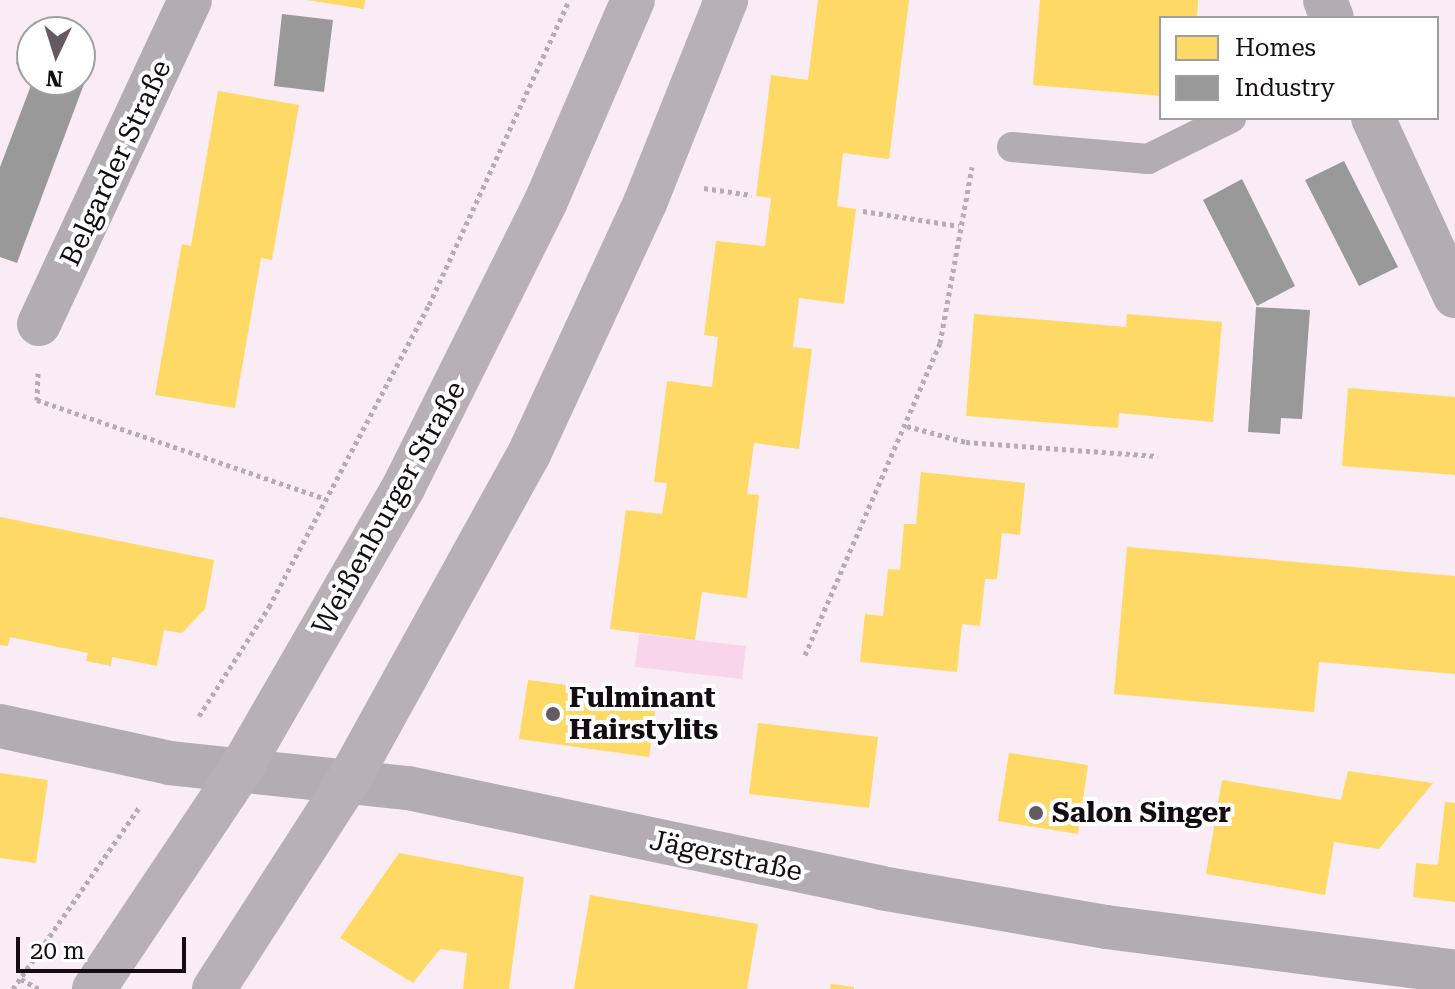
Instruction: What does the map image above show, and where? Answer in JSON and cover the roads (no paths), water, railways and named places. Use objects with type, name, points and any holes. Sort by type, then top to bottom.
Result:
[{"type":"main road","name":"Weißenburger Straße","points":[[94,989],[239,772],[344,595],[449,401],[546,201],[633,0]]},
{"type":"main road","points":[[214,989],[350,778],[474,560],[557,396],[645,203],[726,0]]},
{"type":"main road","points":[[1374,120],[1455,296]]},
{"type":"street","name":"Belgarder Straße","points":[[39,324],[190,0]]},
{"type":"street","name":"Jägerstraße","points":[[0,726],[169,763],[239,772],[350,778],[941,898],[1121,929],[1455,972]]},
{"type":"lane","points":[[1012,147],[1148,159],[1227,120]]},
{"type":"place","name":"Fulminant Hairstylits","points":[[553,714]]},
{"type":"place","name":"Salon Singer","points":[[1036,813]]}]
